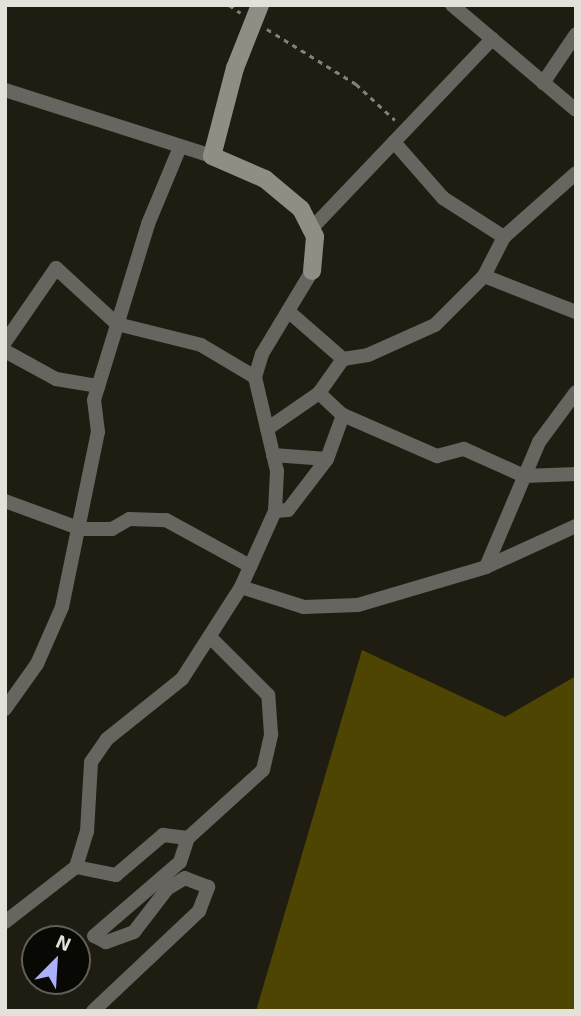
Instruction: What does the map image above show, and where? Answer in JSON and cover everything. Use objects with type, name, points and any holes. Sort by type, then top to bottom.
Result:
[{"type":"street","points":[[452,5],[576,110]]},
{"type":"street","points":[[212,156],[256,12]]},
{"type":"street","points":[[543,83],[576,34]]},
{"type":"street","points":[[5,922],[76,867],[88,832],[91,762],[107,739],[182,679],[213,640],[241,587],[275,511],[273,455],[255,377],[288,311],[312,271],[313,227],[492,39]]},
{"type":"street","points":[[5,90],[212,156],[265,179],[313,227]]},
{"type":"street","points":[[394,142],[443,198],[504,237]]},
{"type":"street","points":[[5,709],[37,664],[62,607],[81,529],[98,432],[98,386],[148,224],[180,147]]},
{"type":"street","points":[[267,429],[319,393],[343,359],[368,355],[435,326],[484,276],[504,237],[576,173]]},
{"type":"street","points":[[5,342],[57,268],[117,324],[201,345],[255,377]]},
{"type":"street","points":[[484,276],[576,312]]},
{"type":"street","points":[[288,311],[343,359]]},
{"type":"street","points":[[5,351],[56,379],[98,386]]},
{"type":"street","points":[[486,567],[539,442],[576,392]]},
{"type":"street","points":[[319,393],[343,415],[438,456],[464,449],[524,476],[576,474]]},
{"type":"street","points":[[275,511],[288,510],[327,459],[343,415]]},
{"type":"street","points":[[273,455],[327,459]]},
{"type":"street","points":[[5,502],[81,529],[113,529],[130,519],[166,520],[250,566]]},
{"type":"street","points":[[241,587],[304,607],[358,605],[486,567],[576,526]]},
{"type":"street","points":[[93,1011],[199,911],[208,887],[185,878],[167,889],[134,932],[106,942],[94,936],[180,862],[188,838],[263,770],[271,734],[268,695],[213,640]]},
{"type":"street","points":[[76,867],[116,875],[163,835],[188,838]]},
{"type":"path","points":[[229,5],[256,12],[356,83],[405,130]]},
{"type":"shaded area","points":[[362,650],[505,717],[576,676],[576,1011],[256,1011]]}]
